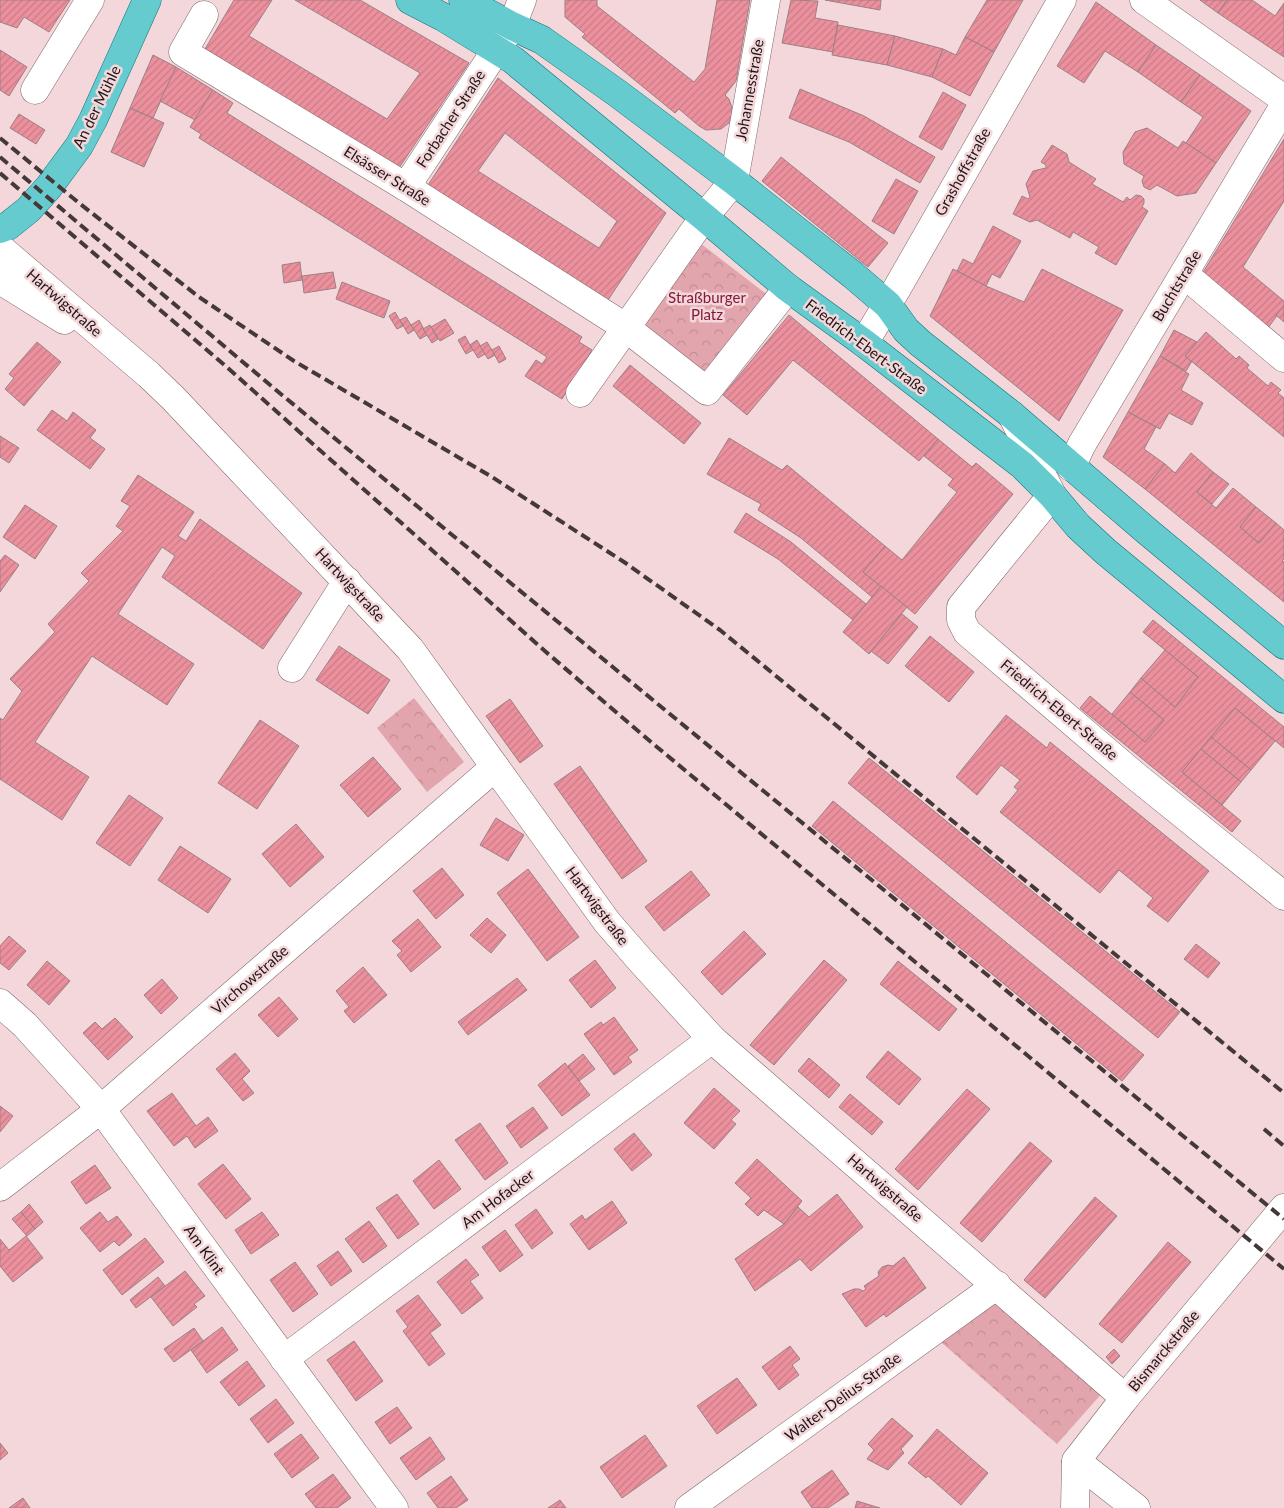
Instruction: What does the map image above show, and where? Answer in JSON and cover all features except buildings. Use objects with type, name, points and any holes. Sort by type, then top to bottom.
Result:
[{"type":"main road","name":"An der Mühle","points":[[127,44],[140,0]]},
{"type":"main road","name":"An der Mühle","points":[[0,229],[8,226],[28,210],[48,188],[79,146],[93,120],[147,0]]},
{"type":"main road","name":"Friedrich-Ebert-Straße","points":[[410,0],[443,17],[513,60],[788,288],[864,343],[1022,465],[1052,495],[1078,526],[1284,699]]},
{"type":"main road","name":"Friedrich-Ebert-Straße","points":[[463,0],[542,40],[734,181],[853,275],[888,305],[906,330],[920,343],[1012,415],[1071,467],[1284,645]]},
{"type":"main road","name":"Friedrich-Ebert-Straße","points":[[1052,495],[1071,467]]},
{"type":"street","points":[[35,90],[90,0]]},
{"type":"street","points":[[496,50],[512,26],[522,0]]},
{"type":"street","name":"Johannesstraße","points":[[734,181],[766,0]]},
{"type":"street","name":"Grashoffstraße","points":[[864,343],[888,305],[1062,0]]},
{"type":"street","points":[[1144,0],[1284,98]]},
{"type":"street","name":"Elsässer Straße","points":[[204,15],[183,52],[406,188],[625,328]]},
{"type":"street","name":"Forbacher Straße","points":[[406,188],[496,50]]},
{"type":"street","name":"Buchtstraße","points":[[1071,467],[1082,444],[1284,106]]},
{"type":"street","points":[[580,393],[704,217],[734,181]]},
{"type":"street","name":"Hartwigstraße","points":[[0,248],[173,398],[410,649],[607,922],[712,1039],[1125,1398]]},
{"type":"street","points":[[1184,274],[1284,358]]},
{"type":"street","name":"Hartwigstraße","points":[[0,280],[128,358]]},
{"type":"street","points":[[625,328],[707,391],[788,288]]},
{"type":"street","name":"Friedrich-Ebert-Straße","points":[[1012,415],[1052,495],[961,607],[960,620],[967,632],[1133,774],[1284,896]]},
{"type":"street","points":[[292,668],[346,582]]},
{"type":"street","name":"Virchowstraße","points":[[0,1187],[101,1109],[495,767]]},
{"type":"street","name":"Am Klint","points":[[0,1004],[25,1025],[101,1109],[394,1508]]},
{"type":"street","name":"Am Hofacker","points":[[284,1359],[712,1039]]},
{"type":"street","name":"Bismarckstraße","points":[[1076,1461],[1125,1398],[1284,1208]]},
{"type":"street","name":"Walter-Delius-Straße","points":[[689,1508],[997,1285]]},
{"type":"street","points":[[1075,1508],[1076,1461]]},
{"type":"street","points":[[1076,1461],[1136,1508]]},
{"type":"green space","name":"Straßburger Platz","points":[[700,243],[769,296],[703,378],[642,329]]},
{"type":"green space","points":[[414,698],[464,762],[427,792],[377,728]]},
{"type":"green space","points":[[994,1301],[1104,1391],[1057,1444],[941,1342]]},
{"type":"railway","points":[[0,138],[199,297],[294,361],[492,477],[624,562],[720,630],[1284,1093]]},
{"type":"railway","points":[[0,157],[282,395],[1284,1219]]},
{"type":"railway","points":[[0,173],[229,369],[546,652],[651,742],[1284,1269]]},
{"type":"railway","points":[[1264,1129],[1284,1146]]}]
